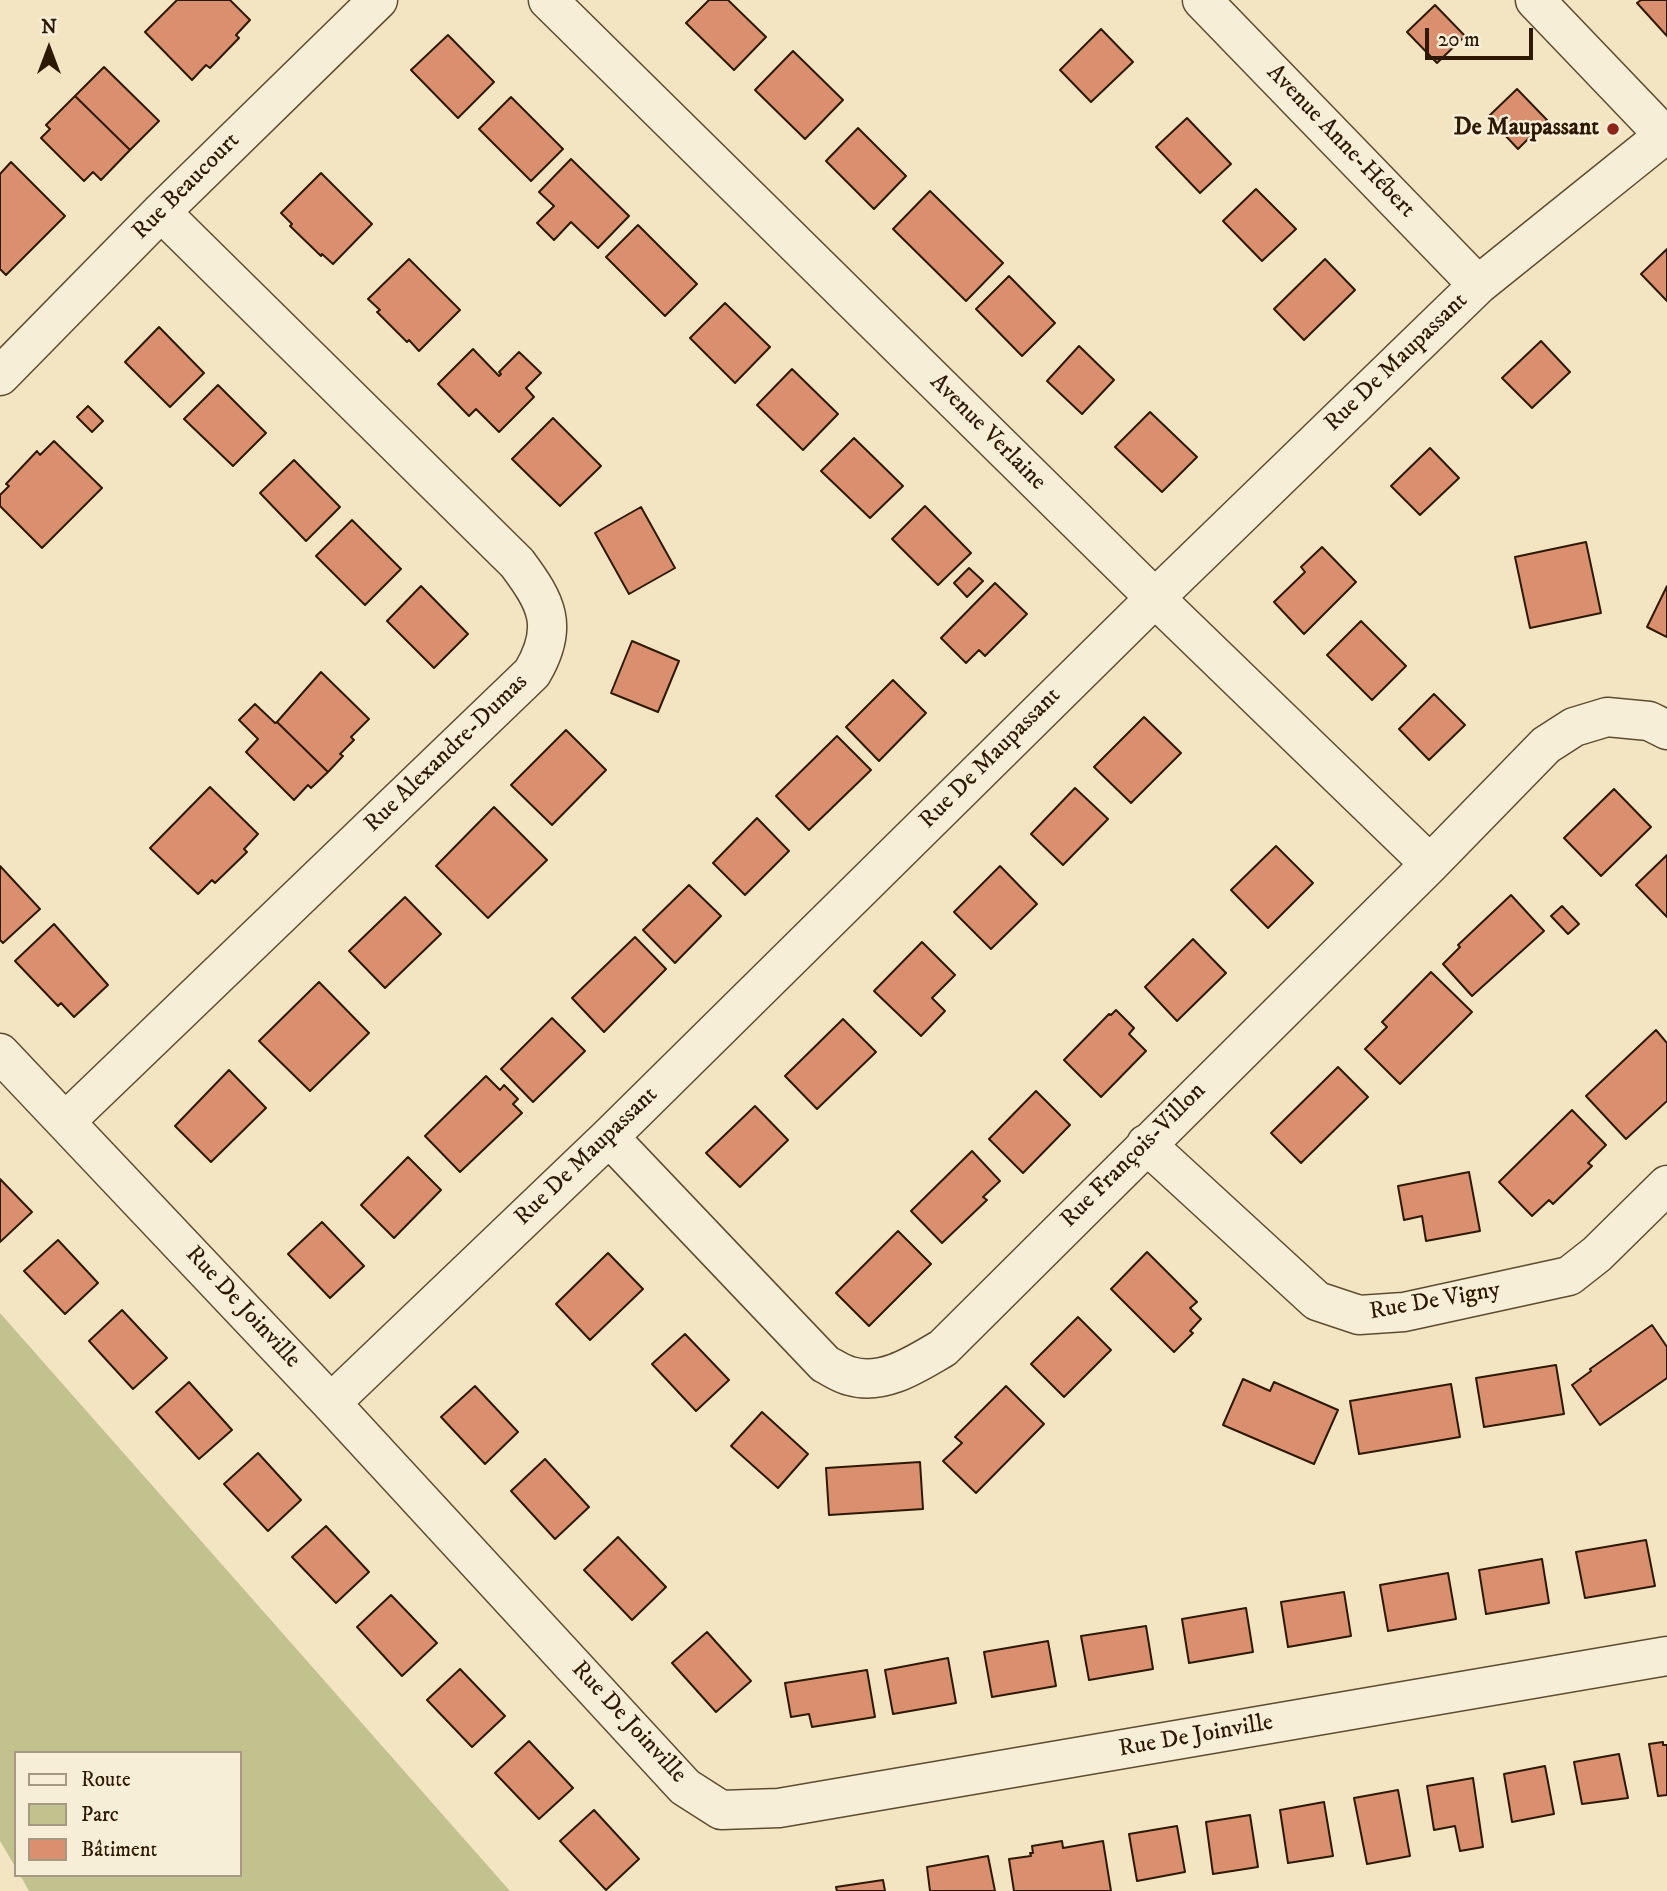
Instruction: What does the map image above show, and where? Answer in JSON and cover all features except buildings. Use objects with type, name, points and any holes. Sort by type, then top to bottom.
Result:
[{"type":"street","name":"Rue Beaucourt","points":[[0,376],[161,212],[378,0]]},
{"type":"street","name":"Avenue Verlaine","points":[[548,0],[1155,598],[1430,864]]},
{"type":"street","name":"Avenue Anne-Hébert","points":[[1202,0],[1478,285]]},
{"type":"street","points":[[1535,0],[1666,135]]},
{"type":"street","name":"Rue De Maupassant","points":[[331,1403],[609,1137],[1155,598],[1478,285],[1666,135]]},
{"type":"street","name":"Rue Alexandre-Dumas","points":[[65,1121],[532,673],[545,652],[547,620],[539,593],[517,563],[161,212]]},
{"type":"street","name":"Rue François-Villon","points":[[609,1137],[825,1364],[851,1377],[880,1377],[910,1368],[943,1348],[1430,864],[1546,745],[1574,727],[1606,717],[1649,721],[1667,730]]},
{"type":"street","name":"Rue De Joinville","points":[[0,1053],[331,1403],[685,1787],[721,1810],[779,1808],[1667,1657]]},
{"type":"street","name":"Rue De Vigny","points":[[1146,1144],[1317,1301],[1359,1315],[1404,1312],[1569,1276],[1597,1254],[1667,1185]]},
{"type":"green space","points":[[0,1313],[510,1891],[29,1891],[21,1877],[242,1877],[242,1751],[14,1751],[14,1865],[0,1841]]},
{"type":"place","name":"De Maupassant","points":[[1613,129]]}]
